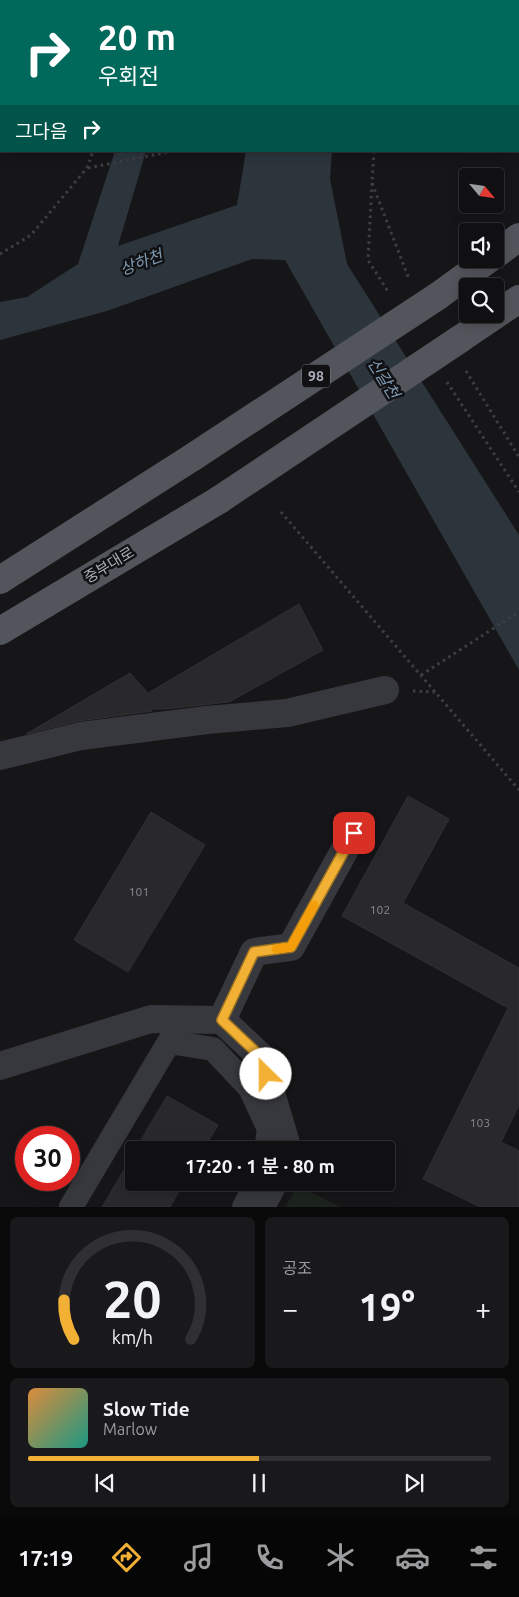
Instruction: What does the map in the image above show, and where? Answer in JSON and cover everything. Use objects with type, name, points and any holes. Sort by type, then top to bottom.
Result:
[{"type":"main road","points":[[504,248],[519,237]]},
{"type":"main road","name":"98","points":[[0,580],[193,457],[438,296],[477,268]]},
{"type":"main road","name":"중부대로","points":[[0,631],[219,500],[516,302]]},
{"type":"street","points":[[0,756],[80,736],[206,720],[287,713],[385,690]]},
{"type":"street","points":[[222,1020],[254,952],[291,947],[354,833]]},
{"type":"street","points":[[0,1066],[151,1018],[222,1020],[260,1056],[285,1141]]},
{"type":"street","points":[[71,1207],[169,1042],[213,1049],[250,1088],[269,1129],[267,1141]]},
{"type":"street","points":[[244,1207],[252,1191]]},
{"type":"street","points":[[261,1207],[269,1191]]},
{"type":"path","points":[[0,254],[31,235],[87,168],[93,152]]},
{"type":"path","points":[[87,168],[169,152]]},
{"type":"path","points":[[281,512],[519,790]]},
{"type":"path","points":[[421,675],[519,612]]},
{"type":"shaded area","points":[[294,1191],[309,1191],[340,1207],[285,1207]]},
{"type":"water","points":[[115,152],[146,152],[118,246],[237,205],[246,152],[332,152],[330,179],[347,264],[519,535],[519,670],[285,260],[252,259],[107,311],[0,340],[0,302],[27,297],[78,264]]},
{"type":"building","points":[[299,604],[323,650],[229,702],[151,709],[152,711],[79,721],[26,734],[130,673],[148,693]]},
{"type":"building","points":[[408,796],[449,819],[403,903],[519,968],[519,1105],[501,1142],[519,1151],[519,1207],[480,1207],[423,1179],[508,1008],[342,916]]},
{"type":"building","points":[[151,812],[205,845],[128,972],[74,940]]},
{"type":"building","points":[[167,1096],[218,1125],[208,1141],[140,1141]]},
{"type":"building","points":[[125,1168],[125,1191],[179,1191],[170,1207],[102,1207]]},
{"type":"slow traffic","points":[[276,949],[291,947],[314,905]]},
{"type":"route","points":[[266,1074],[260,1056],[222,1020],[254,952],[291,947],[354,833]]},
{"type":"water label","name":"상하천","points":[[141,262]]},
{"type":"water label","name":"신갈천","points":[[384,378]]}]
